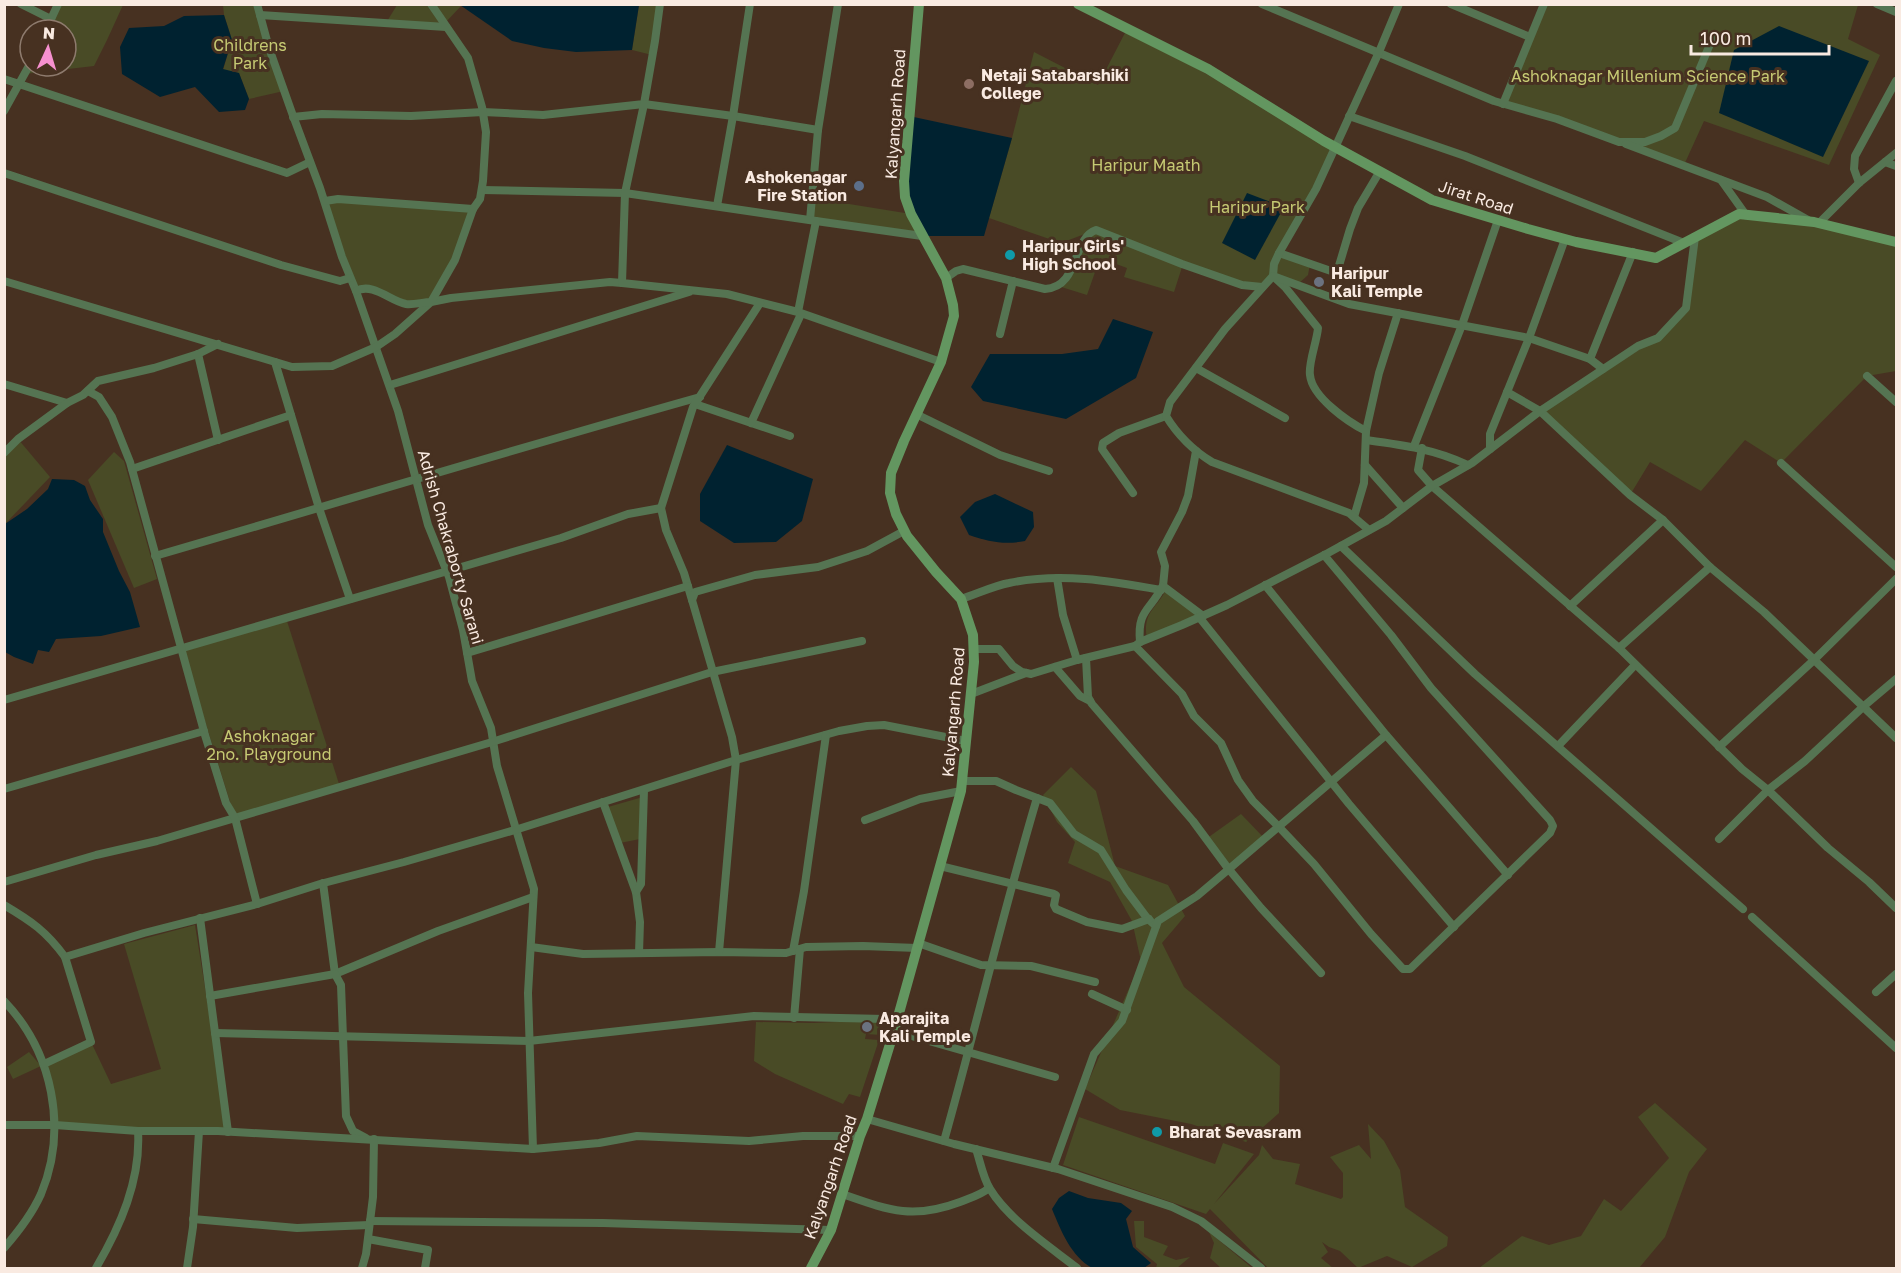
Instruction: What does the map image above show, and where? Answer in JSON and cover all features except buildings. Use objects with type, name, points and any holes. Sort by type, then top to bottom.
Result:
[{"type":"main road","name":"Kalyangarh Road","points":[[811,1269],[831,1230],[867,1119],[962,786],[975,649],[973,635],[961,599],[936,572],[904,531],[890,493],[891,473],[941,362],[954,316],[946,278],[910,214],[905,197],[904,182],[919,4]]},
{"type":"main road","name":"Jirat Road","points":[[1078,4],[1208,69],[1335,147],[1432,200],[1498,220],[1565,239],[1656,258],[1739,214],[1815,222],[1896,242]]},
{"type":"street","points":[[21,4],[49,18]]},
{"type":"street","points":[[51,18],[58,4]]},
{"type":"street","name":"Adrish Chakraborty Sarani","points":[[257,4],[293,117],[390,385],[428,525],[446,571],[463,630],[472,681],[491,728],[497,766],[534,889],[528,993],[533,1149]]},
{"type":"street","points":[[4,281],[292,367],[332,366],[376,347],[395,334],[431,302],[455,260],[482,190],[486,132],[483,112],[468,58],[431,4]]},
{"type":"street","points":[[622,283],[625,193],[644,104],[660,4]]},
{"type":"street","points":[[717,206],[750,4]]},
{"type":"street","points":[[751,423],[800,313],[813,220],[818,130],[838,4]]},
{"type":"street","points":[[1262,4],[1503,104],[1557,119],[1720,178],[1780,203],[1815,222],[1896,153]]},
{"type":"street","points":[[1369,530],[1349,513],[1212,462],[1196,452],[1166,417],[1170,402],[1225,329],[1272,276],[1279,253],[1316,189],[1380,52],[1399,4]]},
{"type":"street","points":[[1451,4],[1530,37]]},
{"type":"street","points":[[1503,104],[1544,4]]},
{"type":"street","points":[[1877,4],[1896,12]]},
{"type":"street","points":[[260,15],[446,27]]},
{"type":"street","points":[[1619,142],[1644,142],[1676,128],[1713,37]]},
{"type":"street","points":[[4,111],[23,78]]},
{"type":"street","points":[[4,79],[287,172],[310,162]]},
{"type":"street","points":[[1859,183],[1854,169],[1854,156],[1896,81]]},
{"type":"street","points":[[293,117],[322,114],[411,116],[483,112],[543,115],[644,104],[818,130]]},
{"type":"street","points":[[1349,116],[1465,156],[1684,243]]},
{"type":"street","points":[[1885,162],[1896,166]]},
{"type":"street","points":[[1279,253],[1331,271],[1338,269],[1358,208],[1380,171]]},
{"type":"street","points":[[4,173],[281,266],[340,280],[350,278]]},
{"type":"street","points":[[1720,178],[1746,215]]},
{"type":"street","points":[[482,190],[625,193],[922,236]]},
{"type":"street","points":[[325,201],[338,199],[473,209]]},
{"type":"street","points":[[1498,220],[1418,447],[1418,470],[1432,486],[1619,648],[1742,769],[1768,790],[1828,848],[1896,908]]},
{"type":"street","points":[[946,278],[963,269],[1045,289],[1058,286],[1068,275],[1088,235],[1096,230],[1242,285],[1262,287]]},
{"type":"street","points":[[975,649],[999,649],[1013,666],[1031,674],[1138,644],[1265,585],[1386,521],[1432,486],[1468,465],[1540,411],[1638,346],[1658,338],[1686,308],[1695,237]]},
{"type":"street","points":[[1490,448],[1490,434],[1529,338],[1565,239]]},
{"type":"street","points":[[1590,359],[1633,252]]},
{"type":"street","points":[[1272,276],[1349,304],[1529,338],[1590,359],[1603,369]]},
{"type":"street","points":[[1272,276],[1285,287],[1318,328],[1309,375],[1321,398],[1357,426],[1366,436],[1445,454],[1468,465]]},
{"type":"street","points":[[1000,334],[1013,281]]},
{"type":"street","points":[[357,291],[362,288],[373,289],[406,304],[610,282],[727,294],[800,313],[941,362]]},
{"type":"street","points":[[390,385],[693,290]]},
{"type":"street","points":[[719,952],[736,760],[732,737],[688,586],[666,530],[661,508],[675,458],[695,404],[760,303]]},
{"type":"street","points":[[1354,517],[1364,483],[1366,436],[1379,373],[1398,313]]},
{"type":"street","points":[[4,453],[18,439],[67,403],[83,395],[98,381],[154,368],[198,354],[218,344]]},
{"type":"street","points":[[198,354],[218,440]]},
{"type":"street","points":[[275,362],[319,508],[350,599]]},
{"type":"street","points":[[1196,368],[1285,418]]},
{"type":"street","points":[[1867,376],[1896,402]]},
{"type":"street","points":[[4,384],[67,403]]},
{"type":"street","points":[[88,391],[99,397],[112,417],[132,470],[204,731],[226,803],[235,818],[257,904]]},
{"type":"street","points":[[1508,392],[1540,411],[1630,495],[1663,520],[1710,567],[1764,612],[1896,738]]},
{"type":"street","points":[[155,556],[417,480],[545,440],[700,397]]},
{"type":"street","points":[[695,404],[790,436]]},
{"type":"street","points":[[916,414],[1000,455],[1049,471]]},
{"type":"street","points":[[132,470],[291,416]]},
{"type":"street","points":[[1133,493],[1102,449],[1103,443],[1119,433],[1166,417]]},
{"type":"street","points":[[1196,452],[1188,496],[1161,552],[1165,566],[1162,588],[1141,619],[1138,644],[1182,694],[1194,716],[1221,743],[1238,780],[1253,801],[1314,864],[1403,969],[1410,969],[1508,875],[1550,833],[1553,826],[1431,688],[1391,635],[1324,555]]},
{"type":"street","points":[[1781,463],[1896,567]]},
{"type":"street","points":[[1365,465],[1403,508]]},
{"type":"street","points":[[4,700],[561,538],[628,514],[661,508]]},
{"type":"street","points":[[1570,606],[1663,520]]},
{"type":"street","points":[[692,600],[695,592],[755,575],[818,567],[867,551],[904,531]]},
{"type":"street","points":[[1341,546],[1475,674],[1743,909]]},
{"type":"street","points":[[1619,648],[1710,567]]},
{"type":"street","points":[[1057,578],[1063,615],[1077,660]]},
{"type":"street","points":[[961,599],[1006,583],[1032,579],[1057,578],[1162,588],[1201,616],[1331,783],[1454,927]]},
{"type":"street","points":[[1719,747],[1814,660],[1896,579]]},
{"type":"street","points":[[1265,585],[1386,735],[1508,875]]},
{"type":"street","points":[[467,653],[688,586]]},
{"type":"street","points":[[4,882],[96,855],[157,841],[492,742],[712,672],[862,641]]},
{"type":"street","points":[[1086,658],[1090,701],[1193,821],[1229,870],[1321,973]]},
{"type":"street","points":[[1557,746],[1635,665]]},
{"type":"street","points":[[1055,667],[1080,696],[1090,701]]},
{"type":"street","points":[[971,694],[1026,673]]},
{"type":"street","points":[[1719,838],[1768,790],[1805,761],[1863,706],[1896,679]]},
{"type":"street","points":[[65,957],[515,830],[736,760],[826,735],[867,726],[884,725],[966,741]]},
{"type":"street","points":[[4,789],[204,731]]},
{"type":"street","points":[[794,1018],[796,950],[826,735]]},
{"type":"street","points":[[1053,1168],[1094,1054],[1117,1028],[1127,1010],[1158,921],[1197,896],[1229,870],[1386,735]]},
{"type":"street","points":[[865,820],[962,786],[996,781],[1050,802],[1074,834],[1101,850],[1126,890],[1156,926]]},
{"type":"street","points":[[636,892],[641,884],[644,790]]},
{"type":"street","points":[[944,1141],[1011,884],[1036,798]]},
{"type":"street","points":[[603,802],[636,892],[640,922],[639,953]]},
{"type":"street","points":[[940,866],[1054,894],[1056,909],[1087,922],[1122,930],[1149,919]]},
{"type":"street","points":[[323,883],[335,974],[341,985],[346,1116],[353,1131],[371,1139]]},
{"type":"street","points":[[210,996],[335,974],[438,932],[534,897]]},
{"type":"street","points":[[4,905],[33,922],[65,957],[91,1042],[44,1064]]},
{"type":"street","points":[[1752,917],[1896,1048]]},
{"type":"street","points":[[200,918],[228,1131]]},
{"type":"street","points":[[531,947],[583,954],[786,953],[806,947],[917,946],[981,965],[1031,966],[1095,982]]},
{"type":"street","points":[[1876,992],[1896,974]]},
{"type":"street","points":[[1092,994],[1127,1010]]},
{"type":"street","points":[[4,1001],[25,1026],[36,1044],[52,1094],[55,1125],[51,1160],[40,1194],[24,1225],[4,1248]]},
{"type":"street","points":[[215,1033],[529,1041],[754,1016],[885,1019],[895,1026],[969,1052],[1055,1077]]},
{"type":"street","points":[[867,1119],[1053,1168],[1172,1207],[1202,1221],[1261,1269]]},
{"type":"street","points":[[4,1125],[55,1125],[138,1131],[228,1131],[533,1149],[599,1143],[637,1136],[749,1141],[803,1136],[860,1136]]},
{"type":"street","points":[[96,1269],[128,1202],[138,1154],[138,1131]]},
{"type":"street","points":[[187,1269],[199,1131]]},
{"type":"street","points":[[362,1269],[373,1197],[371,1139]]},
{"type":"street","points":[[976,1149],[989,1188],[1004,1207],[1021,1224],[1077,1269]]},
{"type":"street","points":[[842,1194],[900,1212],[921,1213],[939,1210],[972,1198],[989,1188]]},
{"type":"street","points":[[193,1219],[297,1228],[369,1223],[603,1223],[831,1230]]},
{"type":"street","points":[[368,1239],[429,1250],[425,1269]]},
{"type":"green space","points":[[460,4],[461,6],[444,24],[386,23],[397,5]]},
{"type":"green space","points":[[59,5],[123,5],[94,66],[78,68],[78,18],[52,18]]},
{"type":"green space","name":"Childrens Park","points":[[223,5],[257,5],[284,91],[249,99],[239,73],[223,70],[232,40]]},
{"type":"green space","points":[[639,5],[660,5],[652,55],[632,50]]},
{"type":"green space","name":"Ashoknagar Millenium Science Park","points":[[1544,5],[1858,5],[1848,39],[1880,55],[1829,165],[1704,121],[1684,165],[1503,104]]},
{"type":"green space","points":[[1127,29],[1335,147],[1279,253],[1310,264],[1308,275],[1297,285],[1273,276],[1255,287],[1183,264],[1174,292],[1124,277],[1127,268],[1100,258],[1087,295],[1058,286],[1090,232],[1061,243],[989,218],[1034,52],[1098,85]]},
{"type":"green space","points":[[812,198],[911,214],[922,236],[810,220]]},
{"type":"green space","points":[[325,201],[473,209],[455,260],[431,302],[401,302],[373,289],[356,291]]},
{"type":"green space","points":[[1739,214],[1810,221],[1896,243],[1896,371],[1867,376],[1781,463],[1745,440],[1701,491],[1650,462],[1630,495],[1540,411],[1658,338],[1686,308],[1695,237]]},
{"type":"green space","points":[[18,439],[50,477],[5,524],[5,453]]},
{"type":"green space","points":[[114,452],[124,461],[157,579],[134,588],[88,480]]},
{"type":"green space","points":[[1167,588],[1200,615],[1147,639],[1148,616]]},
{"type":"green space","name":"Ashoknagar 2no. Playground","points":[[286,618],[340,787],[235,818],[182,647]]},
{"type":"green space","points":[[1071,767],[1096,791],[1115,866],[1168,885],[1185,916],[1162,943],[1184,987],[1280,1066],[1279,1113],[1246,1142],[1191,1124],[1120,1110],[1085,1089],[1141,961],[1132,921],[1110,882],[1068,863],[1075,842],[1057,822],[1043,795]]},
{"type":"green space","points":[[643,797],[640,839],[620,843],[608,807]]},
{"type":"green space","points":[[1241,814],[1265,839],[1229,869],[1206,839]]},
{"type":"green space","points":[[195,925],[228,1132],[55,1125],[44,1064],[91,1042],[111,1084],[161,1069],[124,944]]},
{"type":"green space","points":[[882,1020],[881,1035],[866,1034],[865,1039],[879,1040],[860,1097],[849,1094],[843,1104],[775,1074],[754,1061],[756,1022],[813,1023]]},
{"type":"green space","points":[[29,1052],[41,1066],[13,1079],[7,1067]]},
{"type":"green space","points":[[1655,1103],[1707,1149],[1689,1172],[1665,1237],[1639,1268],[1479,1268],[1522,1236],[1549,1245],[1581,1236],[1604,1199],[1621,1211],[1669,1158],[1638,1117]]},
{"type":"green space","points":[[1079,1117],[1215,1164],[1223,1143],[1254,1154],[1214,1204],[1259,1155],[1262,1145],[1273,1159],[1300,1164],[1295,1184],[1341,1199],[1343,1197],[1343,1173],[1330,1157],[1359,1145],[1371,1159],[1368,1124],[1384,1141],[1400,1170],[1405,1207],[1448,1237],[1447,1246],[1412,1267],[1387,1256],[1358,1268],[1340,1251],[1322,1242],[1328,1252],[1321,1258],[1333,1268],[1268,1268],[1210,1209],[1206,1214],[1063,1165]]},
{"type":"green space","points":[[1134,1221],[1144,1221],[1144,1237],[1168,1246],[1163,1255],[1176,1260],[1190,1257],[1177,1268],[1156,1268],[1157,1264],[1136,1247]]},
{"type":"green space","points":[[1209,1232],[1252,1268],[1221,1268],[1210,1258],[1214,1243]]},
{"type":"water","points":[[460,5],[639,5],[632,50],[576,52],[512,41]]},
{"type":"water","points":[[224,15],[232,40],[223,69],[239,73],[249,99],[245,110],[219,112],[195,87],[160,97],[122,74],[120,47],[129,28],[164,26],[184,16]]},
{"type":"water","points":[[1779,26],[1869,61],[1823,157],[1719,113],[1734,50]]},
{"type":"water","points":[[909,116],[1012,138],[984,236],[922,236],[904,181]]},
{"type":"water","points":[[1247,193],[1284,207],[1255,260],[1222,243]]},
{"type":"water","points":[[1113,319],[1153,332],[1136,378],[1066,419],[983,401],[971,387],[990,354],[1062,354],[1098,349]]},
{"type":"water","points":[[727,445],[813,479],[802,521],[776,542],[734,543],[700,521],[700,494]]},
{"type":"water","points":[[52,479],[74,480],[85,486],[90,500],[103,519],[103,532],[130,592],[140,627],[101,636],[56,639],[49,652],[38,650],[33,664],[5,652],[5,524],[27,509],[48,489]]},
{"type":"water","points":[[995,494],[1033,512],[1034,527],[1025,541],[997,542],[969,535],[960,517],[975,502]]},
{"type":"water","points":[[1069,1191],[1088,1198],[1121,1203],[1132,1211],[1126,1219],[1133,1247],[1151,1263],[1144,1268],[1092,1268],[1078,1257],[1059,1226],[1052,1209],[1059,1198]]},
{"type":"place","name":"Netaji Satabarshiki College","points":[[969,84]]},
{"type":"place","name":"Ashokenagar Fire Station","points":[[859,186]]},
{"type":"place","name":"Haripur Girls' High School","points":[[1010,255]]},
{"type":"place","name":"Haripur Kali Temple","points":[[1319,282]]},
{"type":"place","name":"Aparajita Kali Temple","points":[[867,1027]]},
{"type":"place","name":"Bharat Sevasram","points":[[1157,1132]]},
{"type":"park label","name":"Haripur Maath","points":[[1146,165]]},
{"type":"park label","name":"Haripur Park","points":[[1257,207]]}]
